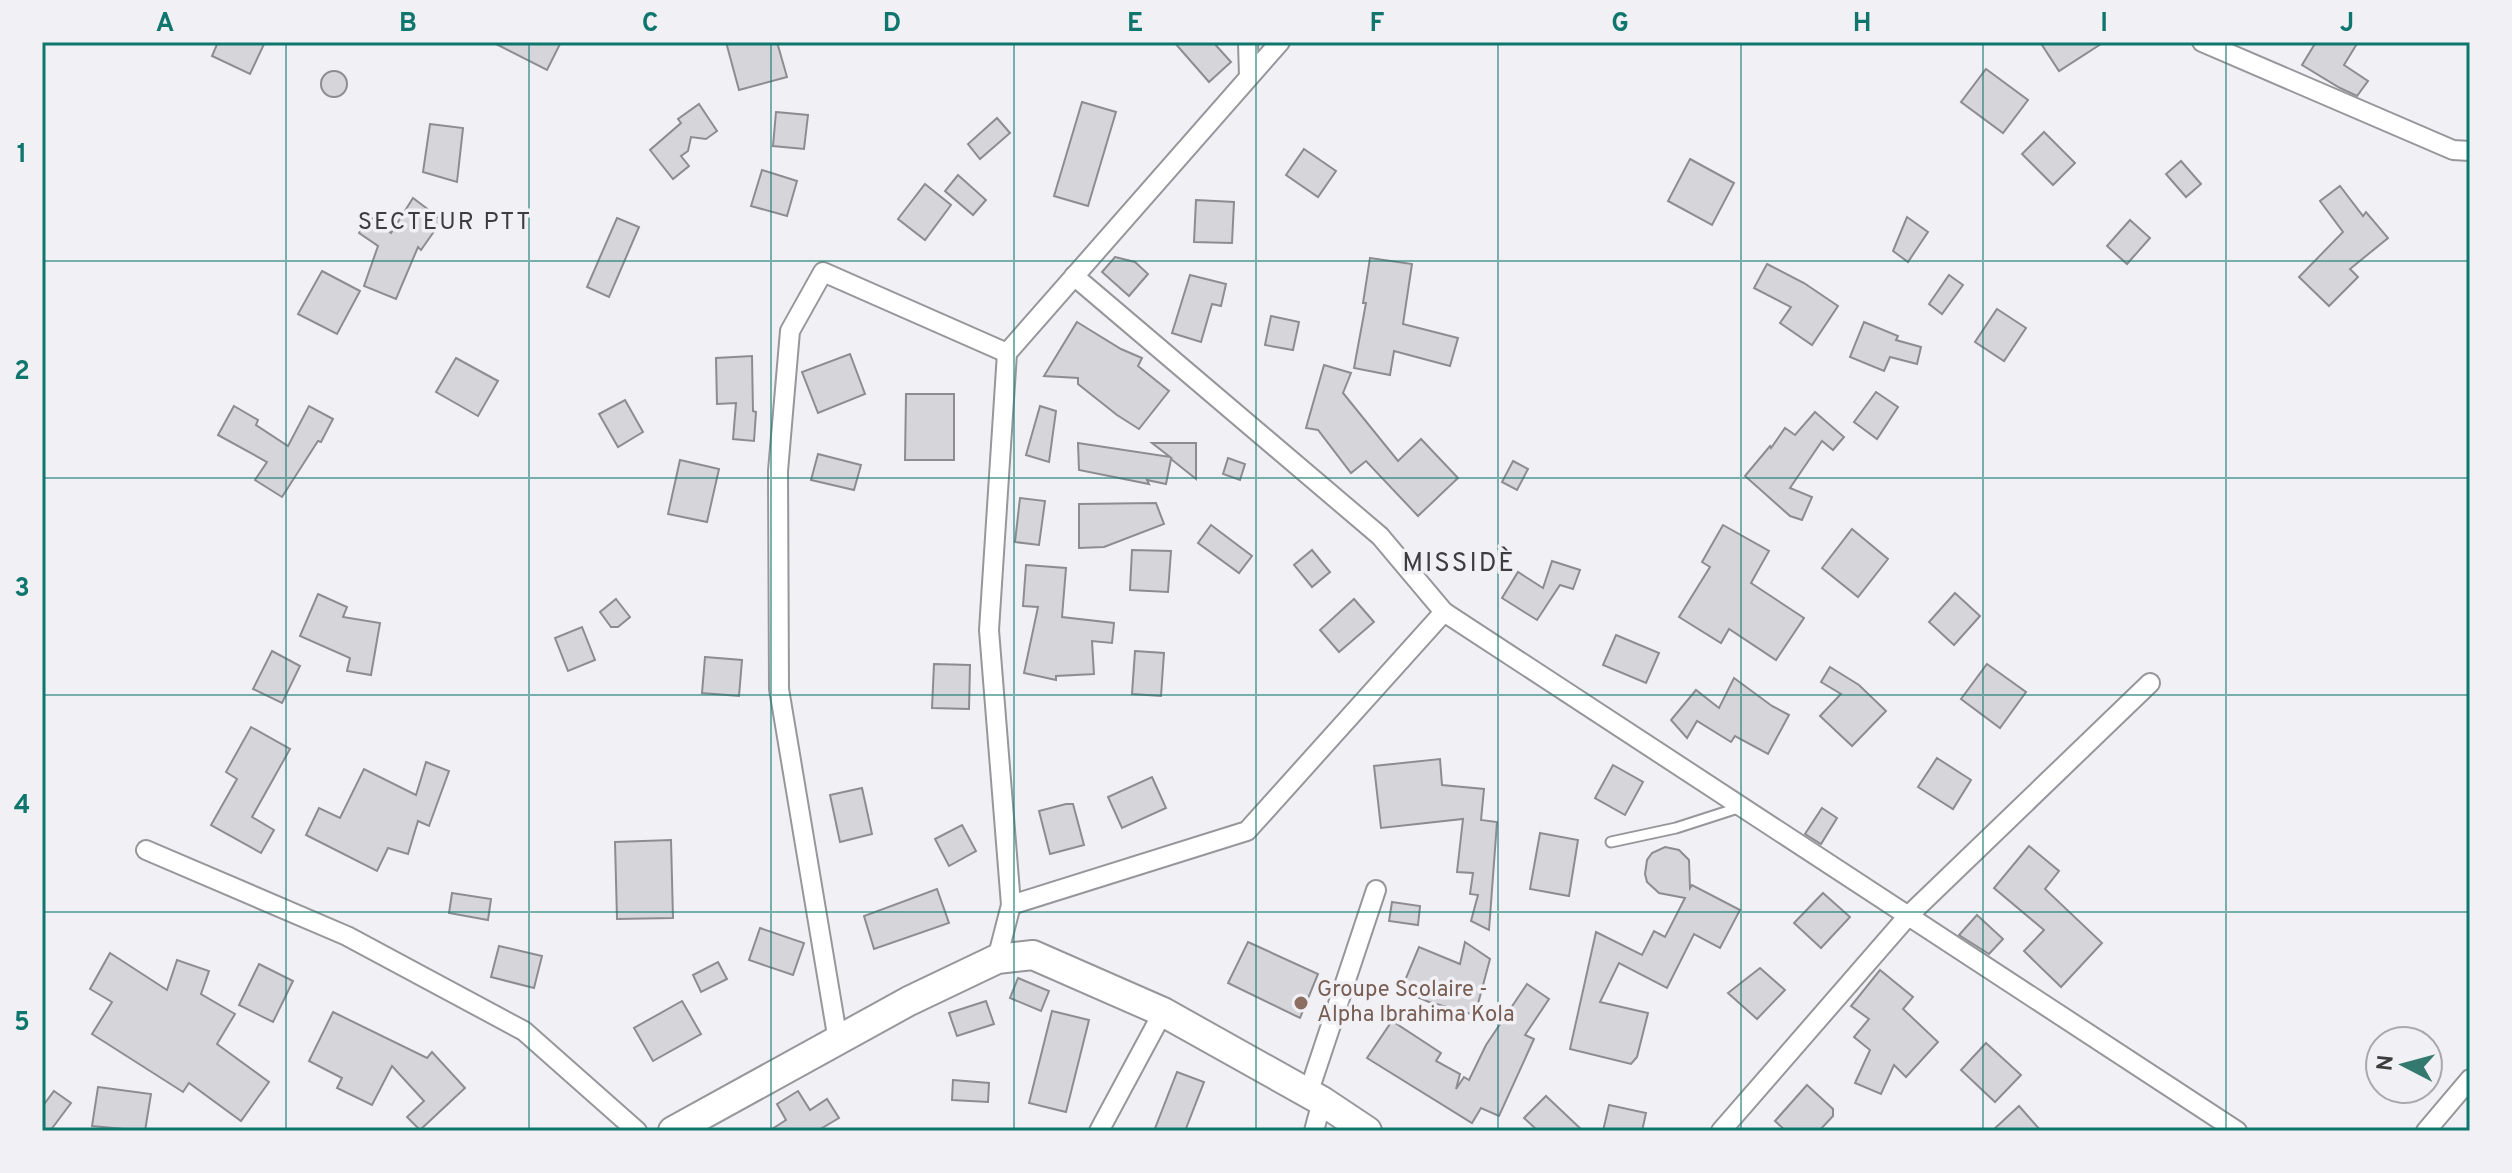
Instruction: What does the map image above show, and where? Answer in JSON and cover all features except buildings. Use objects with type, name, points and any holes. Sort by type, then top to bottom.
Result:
[{"type":"main road","points":[[673,1131],[909,1001],[997,959],[1033,955],[1163,1012],[1367,1131]]},
{"type":"street","points":[[1248,42],[1249,77]]},
{"type":"street","points":[[997,959],[1011,905],[989,630],[1007,353],[1280,42]]},
{"type":"street","points":[[2202,42],[2453,150],[2470,151]]},
{"type":"street","points":[[838,1041],[779,689],[778,471],[790,331],[823,272],[1007,353]]},
{"type":"street","points":[[1074,276],[1380,536],[1444,612],[2237,1131]]},
{"type":"street","points":[[1011,905],[1247,831],[1444,612]]},
{"type":"street","points":[[1721,1131],[1908,916],[2150,683]]},
{"type":"street","points":[[146,850],[347,936],[524,1031],[637,1131]]},
{"type":"street","points":[[1314,1131],[1315,1098],[1376,890]]},
{"type":"street","points":[[1099,1131],[1163,1012]]},
{"type":"street","points":[[2426,1131],[2470,1079]]},
{"type":"lane","points":[[1611,842],[1676,828],[1741,807]]},
{"type":"place","name":"Groupe Scolaire - Alpha Ibrahima Kola","points":[[1301,1003]]},
{"type":"district","name":"SECTEUR PTT","points":[[445,223]]},
{"type":"district","name":"MISSIDÈ","points":[[1459,564]]}]
